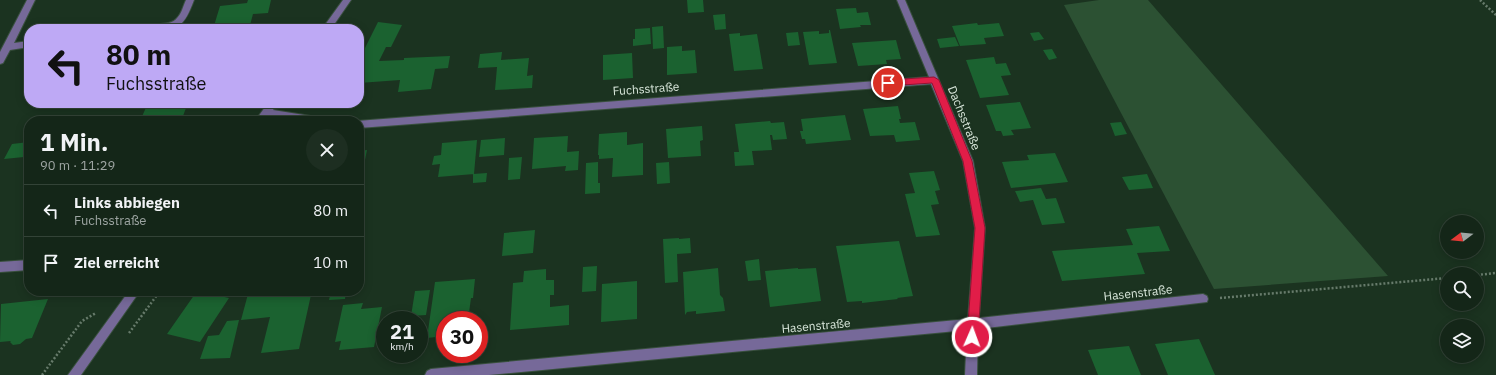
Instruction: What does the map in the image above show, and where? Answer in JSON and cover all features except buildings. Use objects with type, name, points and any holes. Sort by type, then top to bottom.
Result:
[{"type":"street","points":[[0,61],[31,0]]},
{"type":"street","points":[[177,24],[183,18],[190,0]]},
{"type":"street","points":[[330,24],[347,0]]},
{"type":"street","name":"Dachsstraße","points":[[902,0],[968,161],[980,228],[973,324],[972,375]]},
{"type":"street","points":[[8,47],[24,45]]},
{"type":"street","name":"Fuchsstraße","points":[[364,124],[934,80]]},
{"type":"street","points":[[0,267],[24,265]]},
{"type":"street","points":[[74,375],[131,296]]},
{"type":"street","name":"Hasenstraße","points":[[431,375],[521,371],[1203,299]]},
{"type":"path","points":[[1480,0],[1496,15]]},
{"type":"path","points":[[1484,274],[1496,273]]},
{"type":"path","points":[[1203,299],[1440,279]]},
{"type":"path","points":[[42,375],[82,321],[98,311]]},
{"type":"green space","points":[[1099,0],[1148,0],[1388,276],[1214,289],[1064,5]]},
{"type":"route","points":[[888,83],[934,80],[968,161],[980,228],[972,337]]}]
